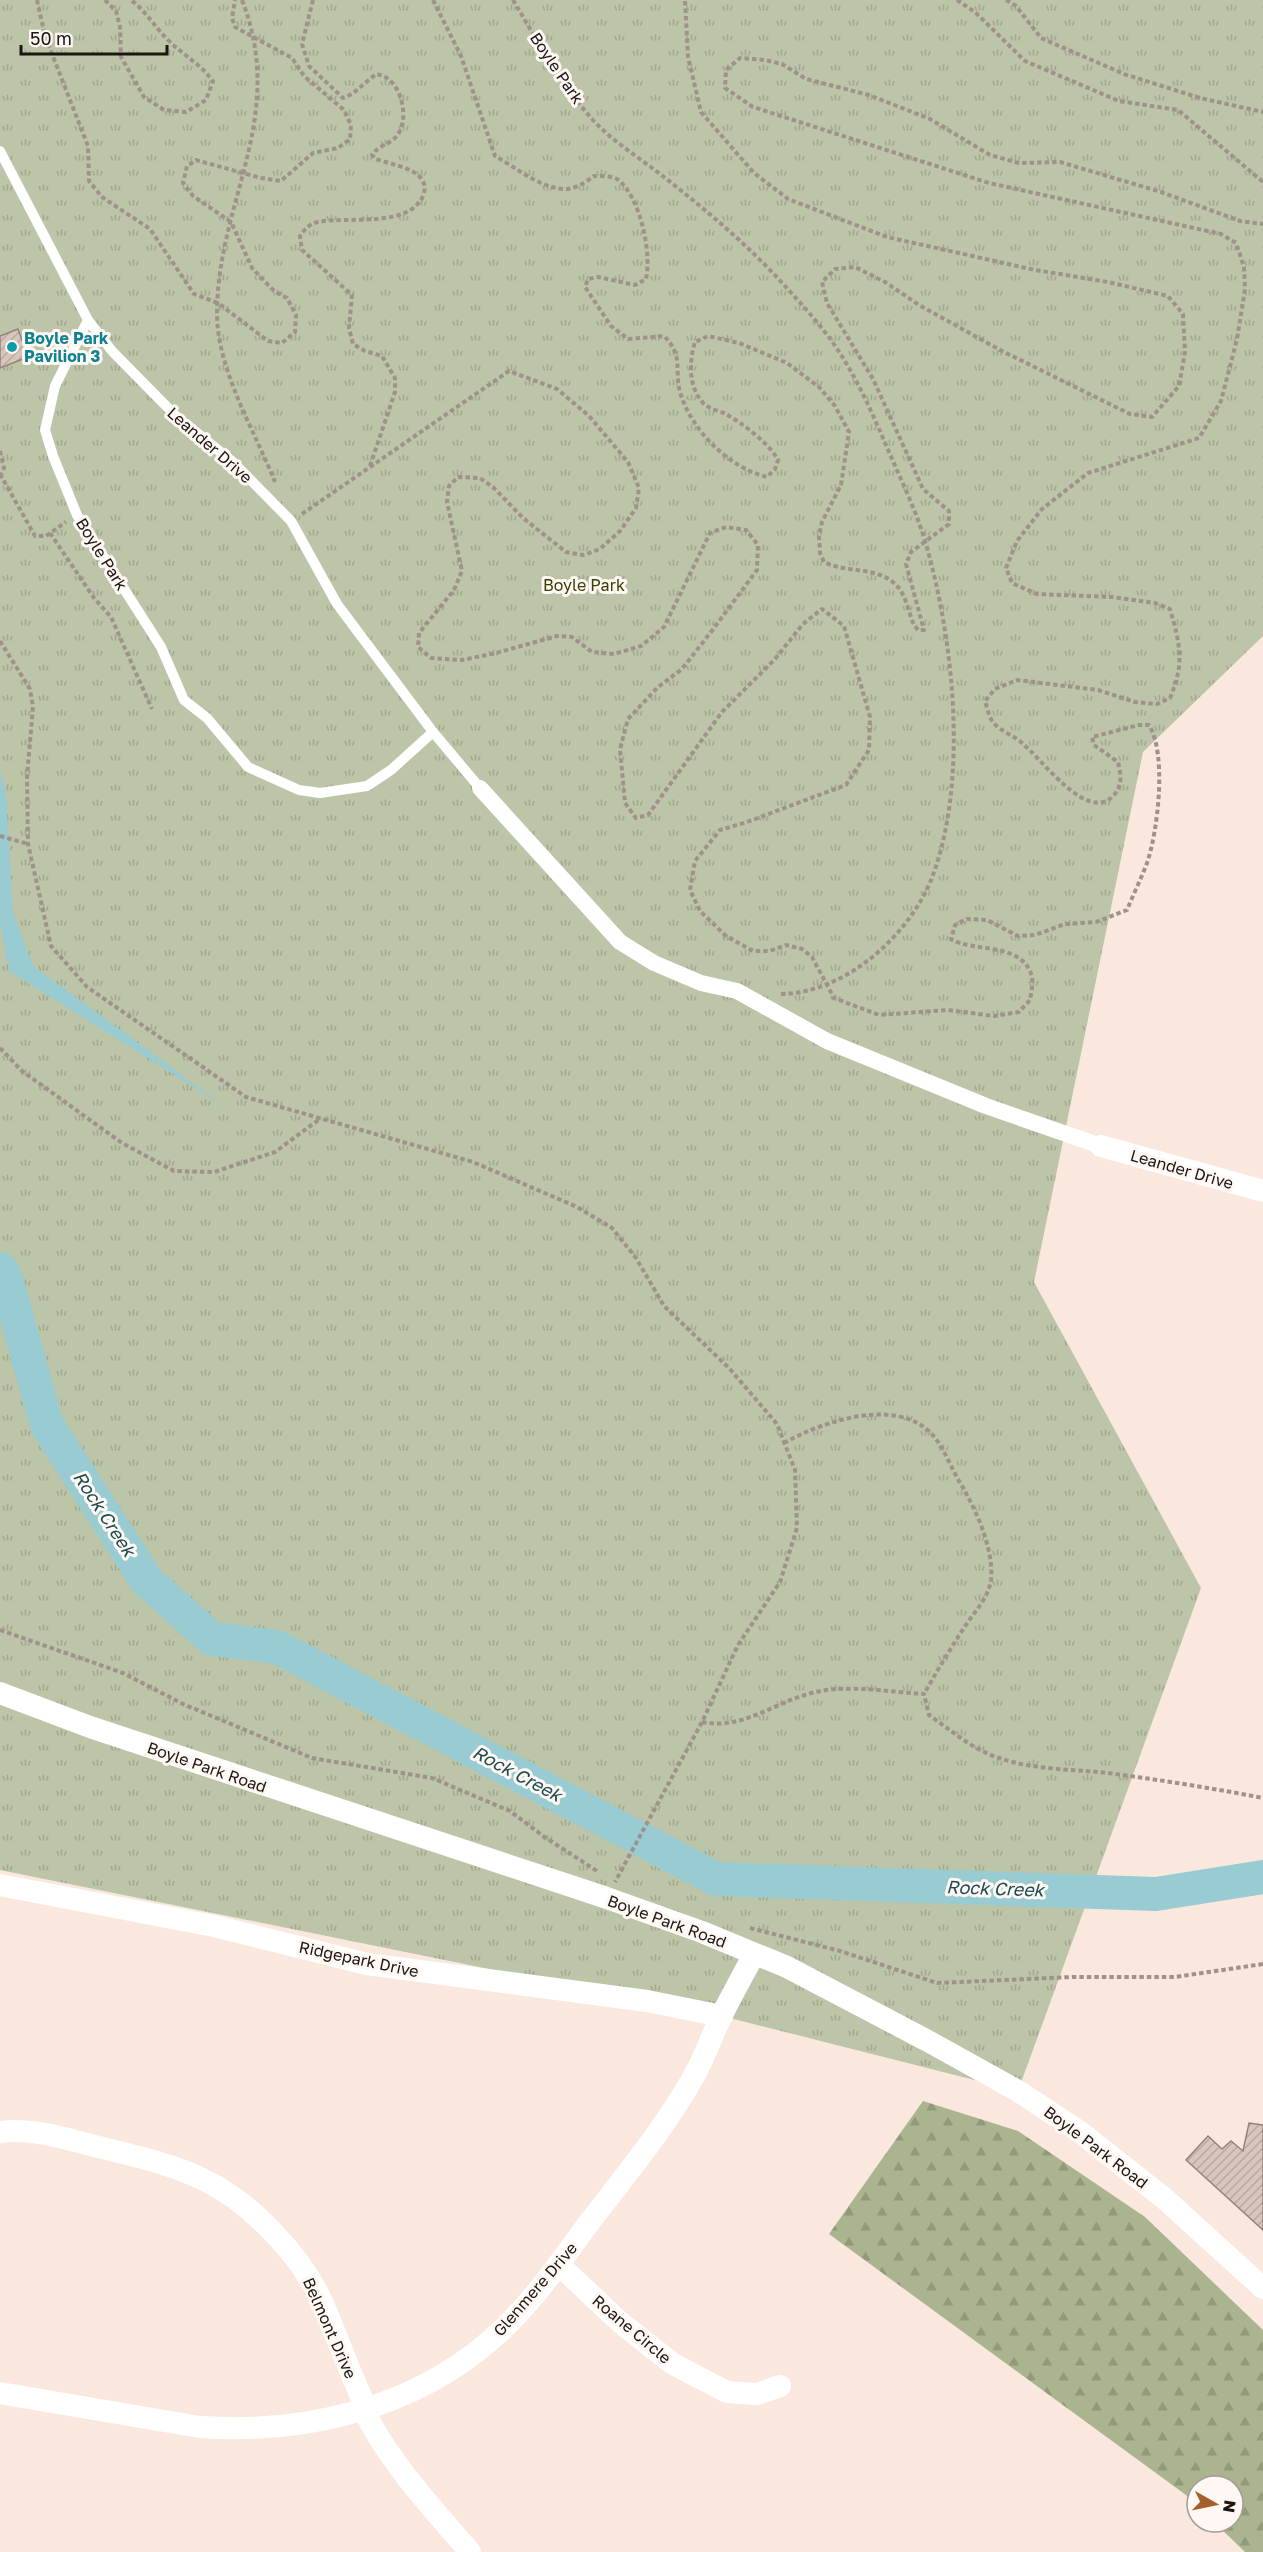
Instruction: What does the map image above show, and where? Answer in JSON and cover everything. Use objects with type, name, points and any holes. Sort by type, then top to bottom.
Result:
[{"type":"street","points":[[480,788],[620,942],[654,963],[701,983],[737,991],[827,1041],[986,1106],[1101,1146]]},
{"type":"street","name":"Leander Drive","points":[[1101,1146],[1263,1191]]},
{"type":"street","name":"Boyle Park Road","points":[[0,1693],[100,1731],[604,1897],[702,1932],[787,1967],[1018,2091],[1080,2132],[1165,2199],[1263,2288]]},
{"type":"street","name":"Ridgepark Drive","points":[[0,1885],[214,1926],[367,1964],[647,2001],[722,2016]]},
{"type":"street","name":"Glenmere Drive","points":[[0,2393],[200,2427],[228,2429],[296,2425],[339,2417],[410,2393],[465,2361],[494,2338],[519,2312],[650,2142],[693,2079],[754,1954]]},
{"type":"street","name":"Belmont Drive","points":[[0,2132],[34,2132],[149,2159],[206,2180],[257,2217],[284,2244],[311,2280],[367,2409],[368,2419],[377,2435],[428,2505],[470,2552]]},
{"type":"street","name":"Roane Circle","points":[[558,2264],[621,2323],[673,2364],[727,2392],[757,2394],[780,2386]]},
{"type":"lane","name":"Leander Drive","points":[[0,151],[88,320],[112,351],[176,416],[234,463],[291,521],[337,604],[433,732]]},
{"type":"lane","name":"Boyle Park","points":[[88,320],[55,386],[45,430],[77,515],[161,647],[184,700],[207,718],[248,767],[299,790],[320,793],[367,786],[391,770],[433,732]]},
{"type":"lane","points":[[433,732],[480,788]]},
{"type":"path","points":[[37,0],[45,36],[88,146],[89,181],[102,196],[150,229],[194,294],[218,303],[268,341],[282,343],[295,332],[296,315],[287,298],[274,291],[252,268],[231,222],[193,196],[183,183],[187,166],[196,160],[281,181],[313,153],[338,148],[350,139],[351,125],[344,110],[303,76],[292,58],[236,27],[232,18],[235,0]]},
{"type":"path","points":[[105,0],[116,11],[120,27],[121,57],[144,97],[164,110],[186,112],[206,100],[213,81],[202,66],[169,41],[147,13],[131,0]]},
{"type":"path","points":[[242,0],[253,38],[259,74],[256,120],[222,254],[217,315],[227,366],[278,489]]},
{"type":"path","points":[[313,0],[302,44],[309,66],[343,98],[352,94],[376,74],[383,74],[394,82],[400,96],[403,120],[400,132],[390,143],[376,149],[372,155],[376,159],[413,171],[420,176],[425,190],[420,203],[410,213],[380,218],[317,222],[307,227],[300,236],[302,250],[352,295],[349,328],[353,344],[365,351],[382,356],[395,378],[395,392],[370,466]]},
{"type":"path","points":[[433,0],[461,56],[495,156],[544,183],[565,190],[581,185],[594,176],[615,178],[630,192],[641,223],[649,264],[646,279],[635,285],[598,277],[588,279],[585,287],[611,326],[628,339],[664,336],[674,346],[680,392],[696,425],[724,455],[753,474],[767,477],[775,469],[778,460],[772,448],[726,414],[705,405],[693,385],[690,358],[695,342],[708,336],[739,343],[787,363],[819,387],[835,406],[849,432],[842,485],[822,522],[819,536],[820,553],[824,562],[836,568],[881,574],[899,587],[914,625],[918,630],[924,630],[906,564],[911,552],[949,524],[949,511],[923,489],[873,379],[826,303],[822,282],[835,269],[855,267],[885,282],[919,305],[1002,351],[1130,414],[1152,417],[1179,386],[1185,352],[1183,314],[1168,296],[1108,282],[1035,270],[887,237],[788,198],[754,173],[702,112],[688,57],[685,0]]},
{"type":"path","name":"Boyle Park","points":[[513,0],[566,87],[592,119],[710,216],[783,283],[823,330],[846,362],[877,426],[909,497],[926,543],[944,633],[951,702],[954,746],[946,836],[927,892],[908,919],[870,961],[828,983],[791,993],[777,994]]},
{"type":"path","points":[[957,0],[975,12],[1025,61],[1119,101],[1178,110],[1263,182]]},
{"type":"path","points":[[1006,0],[1017,6],[1041,38],[1124,74],[1200,98],[1263,112]]},
{"type":"path","points":[[291,521],[509,371],[557,389],[589,416],[628,462],[639,488],[636,508],[620,531],[600,549],[583,555],[566,552],[523,518],[494,488],[480,478],[458,477],[449,486],[447,502],[462,571],[454,590],[419,633],[418,648],[431,658],[462,660],[557,636],[572,637],[592,652],[614,654],[641,646],[664,627],[711,533],[726,527],[746,530],[758,545],[758,570],[682,669],[658,687],[628,719],[620,749],[625,803],[636,818],[648,815],[722,712],[775,659],[803,624],[822,609],[844,626],[870,717],[869,750],[846,785],[720,830],[695,861],[690,890],[700,912],[726,936],[753,951],[770,951],[786,945],[802,949],[812,957],[828,983],[834,998],[879,1015],[948,1010],[994,1016],[1019,1012],[1030,1000],[1032,976],[1019,958],[1001,950],[960,945],[951,939],[955,925],[967,919],[987,921],[1018,936],[1035,935],[1065,924],[1096,922],[1126,910],[1148,861],[1156,815],[1159,775],[1155,736],[1149,725],[1139,725],[1092,736],[1094,745],[1118,762],[1121,776],[1119,790],[1107,802],[1095,804],[1081,799],[1023,743],[993,722],[985,701],[995,689],[1017,680],[1098,690],[1136,702],[1157,704],[1170,698],[1178,680],[1180,646],[1170,609],[1155,603],[1112,597],[1037,594],[1012,583],[1006,568],[1017,541],[1042,509],[1088,473],[1199,438],[1221,401],[1237,339],[1245,289],[1245,267],[1236,243],[1221,234],[989,183],[753,107],[725,88],[726,70],[740,58],[782,64],[806,79],[869,95],[930,119],[990,155],[1019,163],[1060,162],[1161,192],[1240,221],[1263,224]]},
{"type":"path","points":[[0,451],[4,468],[1,474],[35,536],[40,537],[50,533],[77,515]]},
{"type":"path","points":[[50,533],[94,598],[111,617],[152,709]]},
{"type":"path","points":[[0,641],[30,689],[33,707],[27,777],[28,844],[51,946],[87,987],[246,1097],[473,1162],[577,1207],[612,1228],[636,1258],[663,1305],[729,1368],[777,1424],[795,1470],[797,1528],[780,1582],[738,1645],[702,1722],[614,1882]]},
{"type":"path","points":[[0,836],[28,844]]},
{"type":"path","points":[[0,1048],[22,1071],[122,1143],[174,1171],[214,1172],[275,1152],[321,1118]]},
{"type":"path","points":[[784,1443],[810,1429],[872,1414],[905,1417],[920,1425],[938,1441],[968,1496],[991,1562],[990,1582],[985,1600],[961,1633],[924,1694],[929,1715],[962,1740],[999,1758],[1027,1765],[1110,1773],[1263,1798]]},
{"type":"path","points":[[0,1630],[123,1672],[183,1704],[312,1758],[432,1778],[510,1811],[543,1836],[614,1882],[624,1886]]},
{"type":"path","points":[[702,1722],[718,1725],[758,1716],[809,1693],[846,1689],[924,1694]]},
{"type":"path","points":[[739,1925],[840,1951],[937,1983],[1072,1977],[1175,1977],[1263,1964]]},
{"type":"green space","name":"Boyle Park","points":[[0,0],[1263,0],[1263,636],[1143,752],[1034,1282],[1201,1588],[1018,2091],[722,2016],[0,1870]]},
{"type":"green space","points":[[923,2101],[1018,2131],[1145,2217],[1263,2330],[1263,2552],[1245,2552],[1226,2534],[1245,2534],[1245,2474],[1185,2474],[1185,2494],[829,2234]]},
{"type":"water","points":[[0,768],[6,796],[13,912],[33,966],[224,1106],[9,971],[0,922]]},
{"type":"building","name":"Boyle Park Pavilion 3","points":[[18,329],[28,357],[0,368],[0,336]]},
{"type":"building","points":[[1249,2123],[1263,2125],[1263,2230],[1186,2160],[1208,2136],[1222,2149],[1231,2141],[1243,2151]]},
{"type":"waterway","name":"Rock Creek","points":[[0,1269],[5,1275],[47,1425],[147,1581],[212,1639],[277,1647],[716,1879],[1156,1894],[1263,1877]]},
{"type":"place","name":"Boyle Park Pavilion 3","points":[[12,347]]}]
